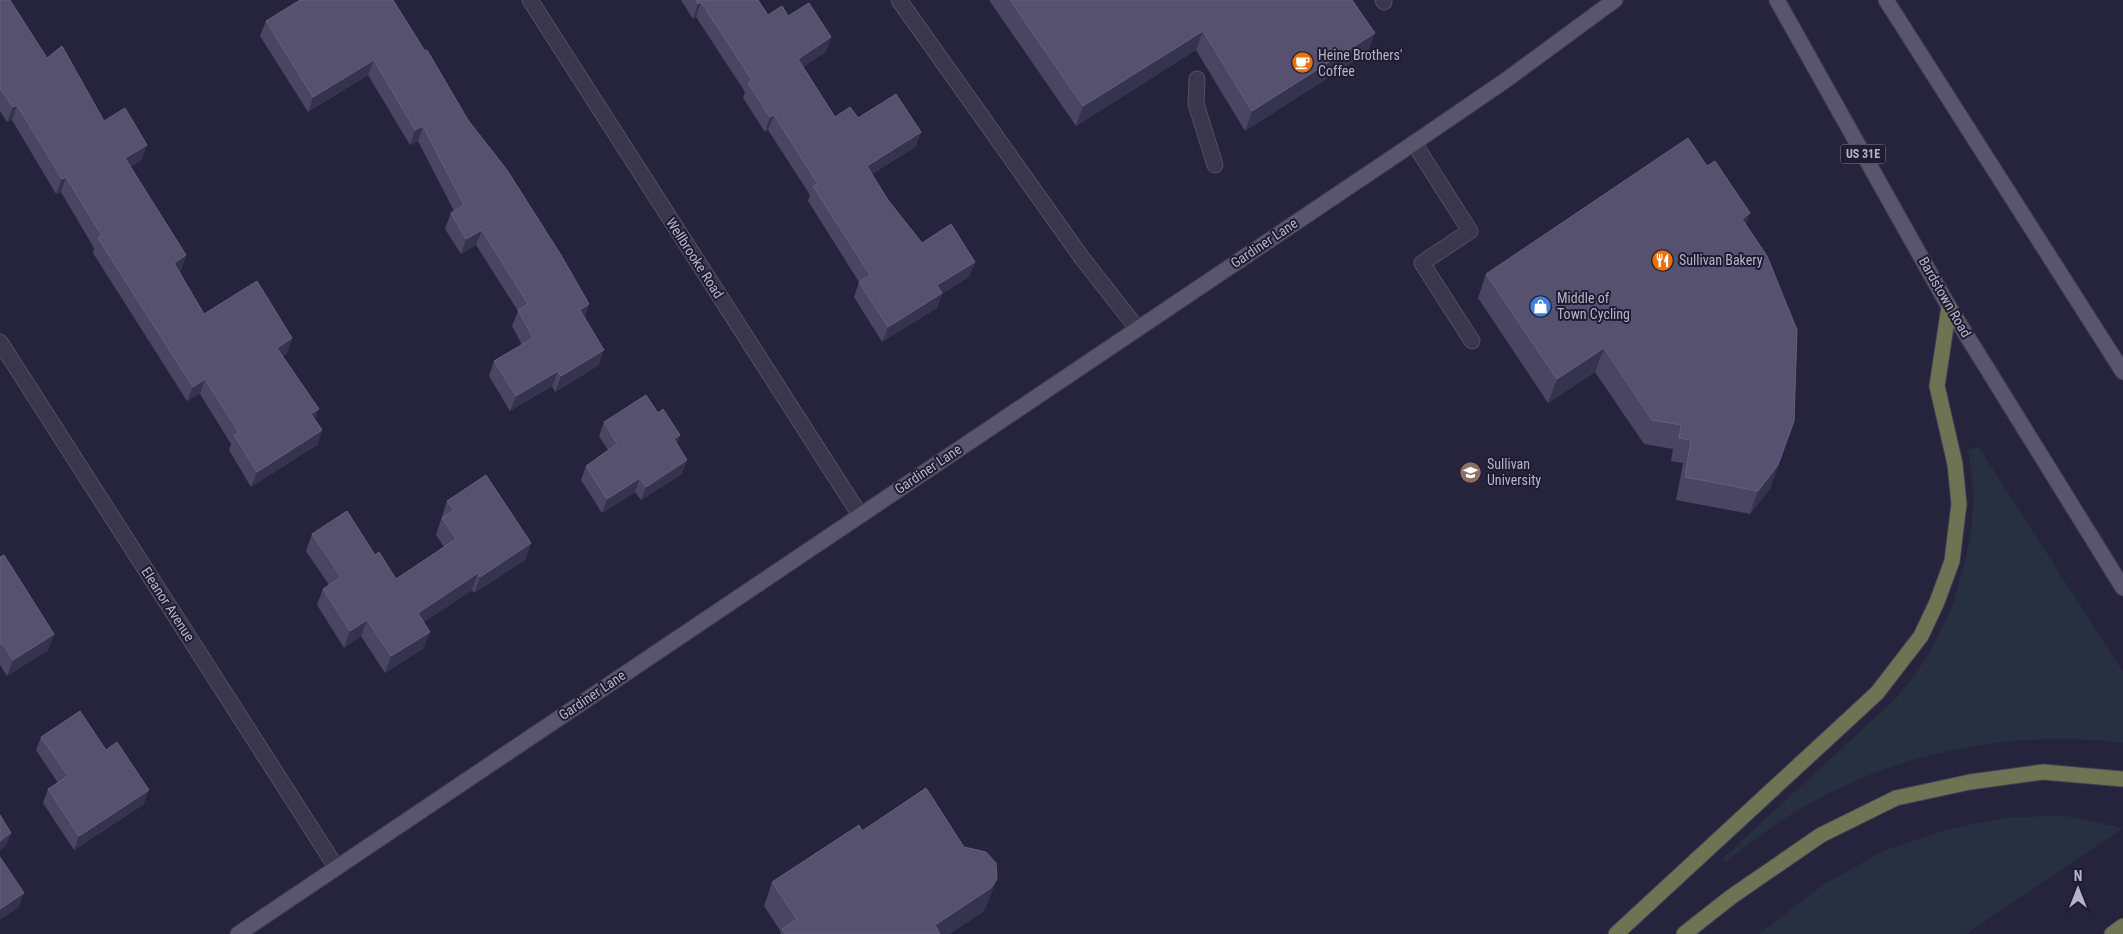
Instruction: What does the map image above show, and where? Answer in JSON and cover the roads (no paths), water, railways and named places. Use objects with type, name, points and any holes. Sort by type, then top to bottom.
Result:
[{"type":"highway","points":[[1616,934],[1877,693],[1921,636],[1937,602],[1952,561],[1959,504],[1956,464],[1937,386],[1949,307]]},
{"type":"highway","points":[[1684,934],[1731,897],[1821,835],[1896,798],[1970,782],[2043,772],[2123,779]]},
{"type":"highway","points":[[2112,934],[2123,926]]},
{"type":"main road","name":"Gardiner Lane","points":[[238,934],[1136,328],[1414,143],[1506,80],[1615,0]]},
{"type":"main road","name":"Bardstown Road","points":[[1777,0],[1949,307],[2123,588]]},
{"type":"main road","points":[[1886,0],[2123,372]]},
{"type":"street","name":"Wellbrooke Road","points":[[530,0],[860,515]]},
{"type":"street","points":[[899,0],[1082,258],[1136,328]]},
{"type":"street","points":[[1198,79],[1196,104],[1215,164]]},
{"type":"street","points":[[1414,143],[1470,231],[1422,263],[1472,341]]},
{"type":"street","name":"Eleanor Avenue","points":[[0,342],[336,867]]},
{"type":"place","name":"Heine Brothers' Coffee","points":[[1302,63]]},
{"type":"place","name":"Sullivan Bakery","points":[[1663,260]]},
{"type":"place","name":"Middle of Town Cycling","points":[[1541,306]]},
{"type":"place","name":"Sullivan University","points":[[1471,472]]}]
